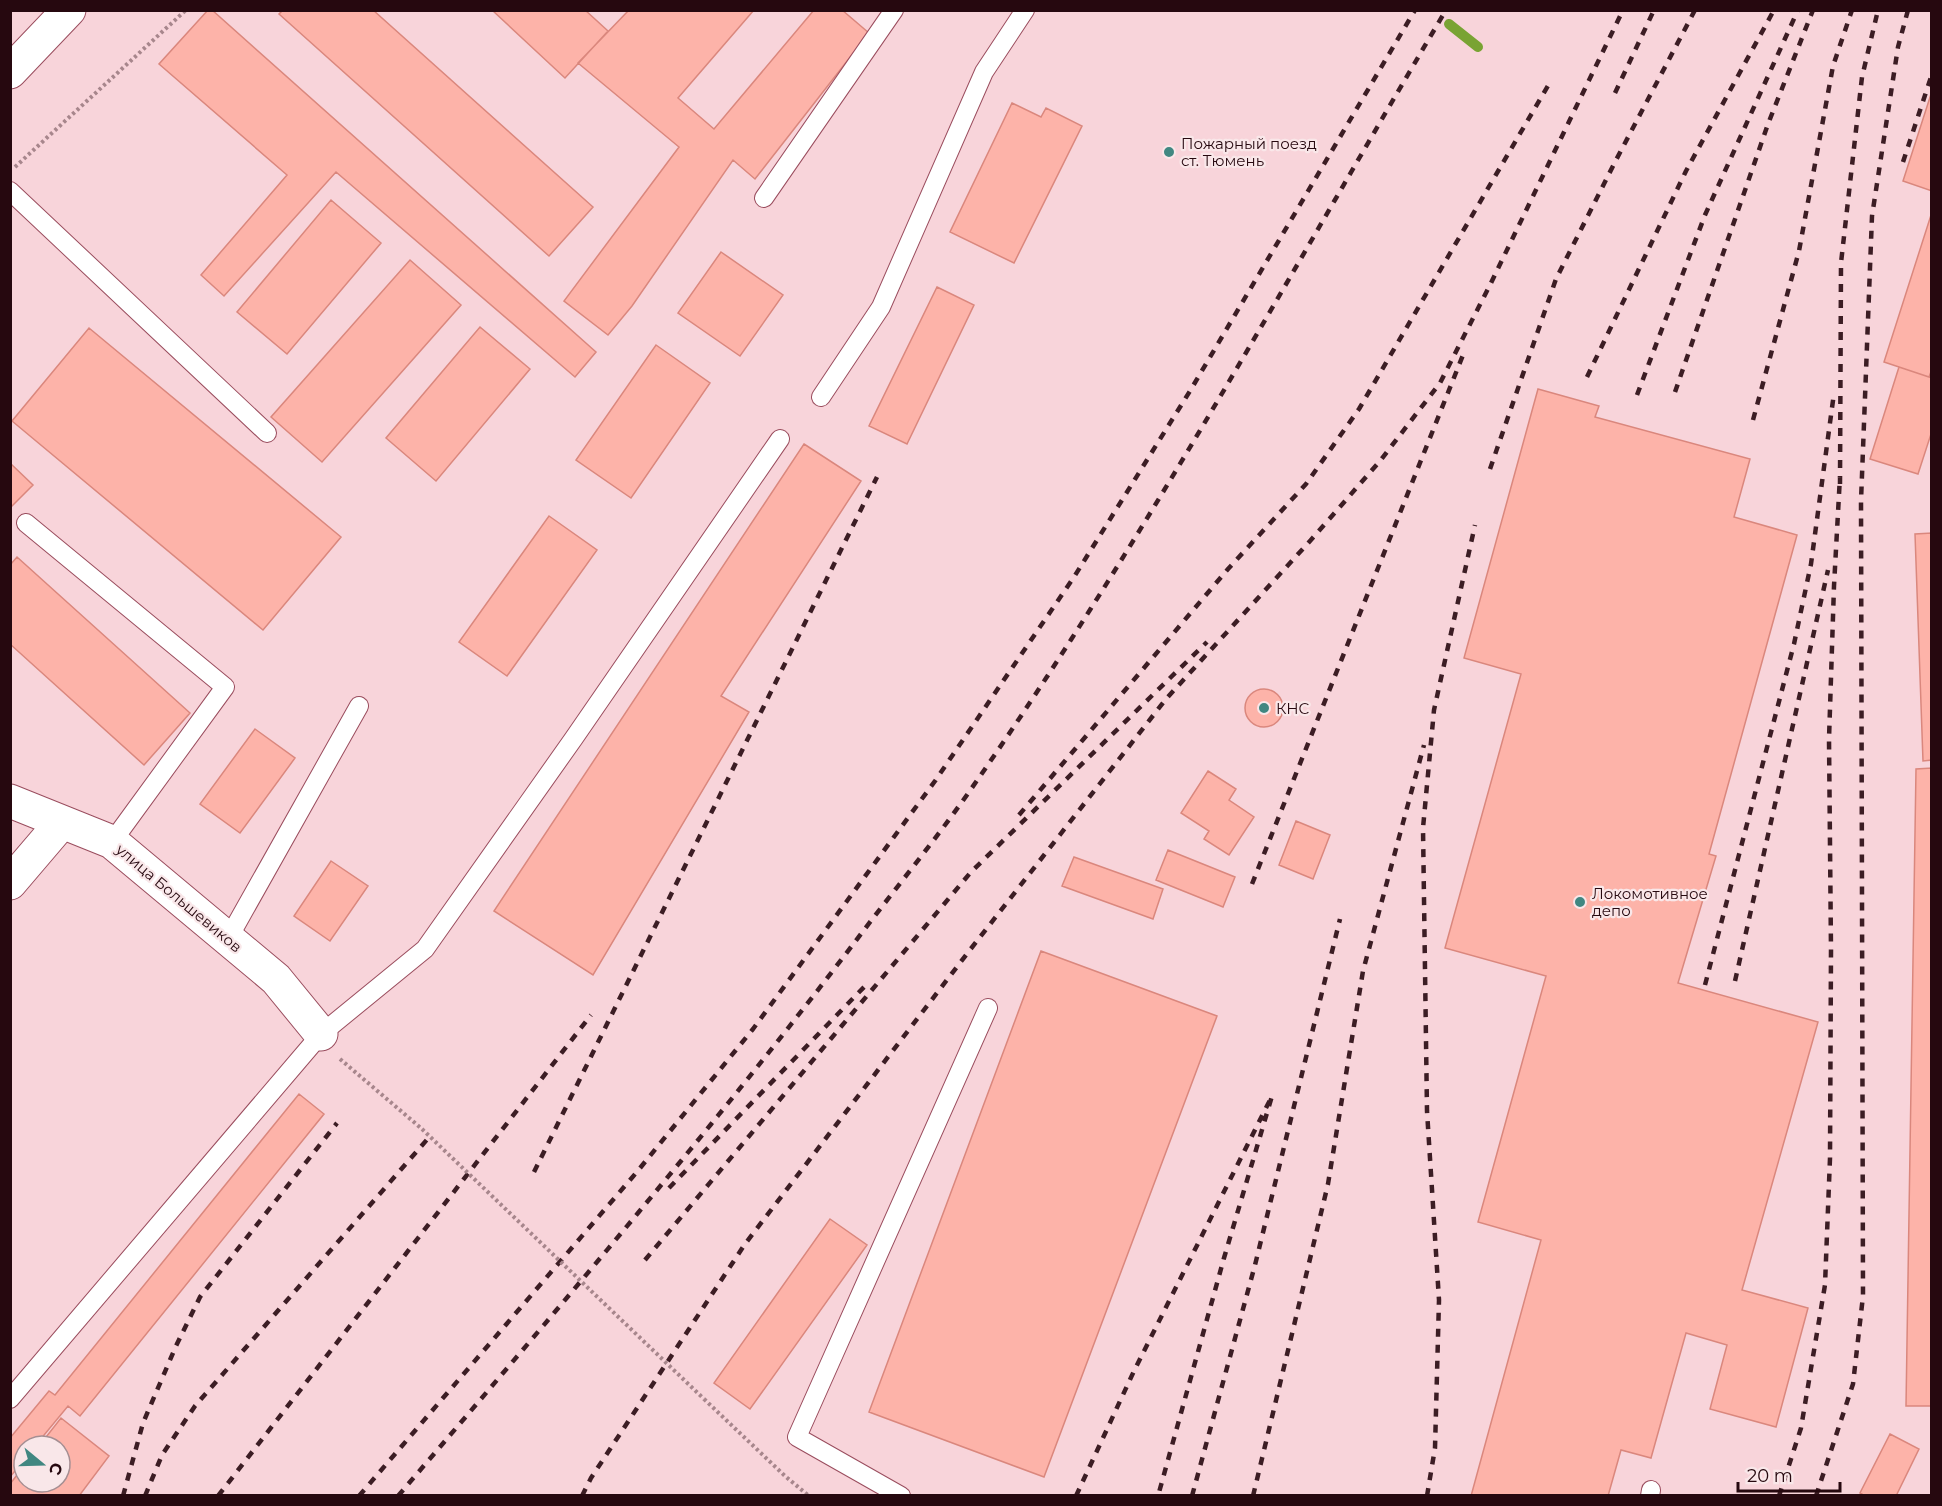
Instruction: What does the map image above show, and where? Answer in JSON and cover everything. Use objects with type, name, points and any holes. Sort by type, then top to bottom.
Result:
[{"type":"street","points":[[10,72],[69,10]]},
{"type":"street","name":"улица Большевиков","points":[[10,801],[112,842],[276,979],[330,1047]]},
{"type":"street","points":[[10,883],[62,822]]},
{"type":"lane","points":[[764,198],[894,10]]},
{"type":"lane","points":[[821,397],[881,307],[984,72],[1025,10]]},
{"type":"lane","points":[[10,191],[267,433]]},
{"type":"lane","points":[[10,1399],[330,1047],[425,949],[568,747],[780,439]]},
{"type":"lane","points":[[26,523],[225,687],[112,842]]},
{"type":"lane","points":[[228,939],[359,706]]},
{"type":"lane","points":[[901,1496],[797,1437],[988,1008]]},
{"type":"path","points":[[10,171],[186,10]]},
{"type":"path","points":[[330,1047],[422,1129],[785,1476],[809,1496]]},
{"type":"building","points":[[208,10],[212,10],[596,352],[575,377],[336,172],[224,296],[201,275],[287,175],[159,64]]},
{"type":"building","points":[[283,10],[373,10],[593,207],[549,256],[279,14]]},
{"type":"building","points":[[492,10],[585,10],[608,31],[565,78]]},
{"type":"building","points":[[629,10],[754,10],[678,98],[714,129],[814,10],[842,10],[869,33],[755,179],[733,160],[632,306],[608,335],[564,301],[679,147],[578,63]]},
{"type":"building","points":[[1932,91],[1932,191],[1903,181]]},
{"type":"building","points":[[1012,103],[1041,117],[1046,108],[1082,126],[1014,263],[950,232]]},
{"type":"building","points":[[331,200],[381,243],[287,354],[237,312]]},
{"type":"building","points":[[1932,212],[1932,369],[1929,377],[1884,362]]},
{"type":"building","points":[[721,252],[783,295],[740,356],[678,313]]},
{"type":"building","points":[[410,260],[461,305],[322,462],[271,417]]},
{"type":"building","points":[[937,287],[974,305],[907,444],[869,426]]},
{"type":"building","points":[[480,327],[530,369],[436,481],[386,438]]},
{"type":"building","points":[[89,328],[341,537],[263,630],[12,421]]},
{"type":"building","points":[[656,345],[710,383],[631,498],[576,460]]},
{"type":"building","points":[[1899,367],[1932,378],[1932,431],[1918,474],[1870,459]]},
{"type":"building","name":"Локомотивное депо","points":[[1538,389],[1599,406],[1595,417],[1750,459],[1734,517],[1797,535],[1709,854],[1716,856],[1678,983],[1818,1022],[1742,1290],[1808,1308],[1776,1427],[1710,1409],[1727,1345],[1686,1333],[1651,1458],[1621,1450],[1608,1496],[1471,1496],[1541,1240],[1478,1222],[1546,976],[1445,948],[1521,674],[1464,658]]},
{"type":"building","points":[[804,444],[861,481],[721,696],[749,712],[593,975],[494,911]]},
{"type":"building","points":[[10,463],[33,485],[10,508]]},
{"type":"building","points":[[549,516],[597,550],[507,676],[459,642]]},
{"type":"building","points":[[1932,533],[1932,760],[1923,761],[1915,534]]},
{"type":"building","points":[[17,557],[190,713],[144,765],[10,644],[10,565]]},
{"type":"building","name":"КНС","points":[[1264,689],[1277,695],[1283,708],[1277,721],[1264,727],[1251,721],[1245,708],[1251,695]]},
{"type":"building","points":[[255,729],[295,758],[240,833],[200,804]]},
{"type":"building","points":[[1932,768],[1932,1406],[1906,1406],[1916,769]]},
{"type":"building","points":[[1208,771],[1236,789],[1229,800],[1254,817],[1229,855],[1204,839],[1209,831],[1181,813]]},
{"type":"building","points":[[1296,821],[1330,835],[1313,879],[1279,865]]},
{"type":"building","points":[[1168,850],[1235,877],[1223,907],[1156,880]]},
{"type":"building","points":[[1074,857],[1163,889],[1153,919],[1062,886]]},
{"type":"building","points":[[331,861],[368,886],[330,941],[294,916]]},
{"type":"building","points":[[1041,951],[1217,1016],[1044,1477],[869,1412]]},
{"type":"building","points":[[299,1094],[324,1114],[80,1416],[68,1406],[45,1434],[13,1434],[49,1391],[55,1395]]},
{"type":"building","points":[[830,1219],[867,1245],[750,1409],[714,1383]]},
{"type":"building","points":[[61,1418],[109,1456],[79,1496],[10,1496],[12,1481],[12,1494],[72,1494],[72,1434],[48,1434]]},
{"type":"building","points":[[1890,1434],[1919,1449],[1896,1496],[1865,1496],[1860,1493]]},
{"type":"building","points":[[12,1436],[12,1475],[10,1477],[10,1438]]},
{"type":"waterway","points":[[1449,24],[1478,47]]},
{"type":"railway","points":[[359,1496],[636,1173],[753,1029],[935,781],[1074,577],[1190,391],[1415,10]]},
{"type":"railway","points":[[398,1496],[576,1287],[751,1075],[969,792],[1033,697],[1156,504],[1446,10]]},
{"type":"railway","points":[[582,1496],[591,1478],[745,1244],[966,955],[1166,699],[1380,461],[1440,383],[1623,10]]},
{"type":"railway","points":[[1615,93],[1654,10]]},
{"type":"railway","points":[[1490,469],[1556,279],[1695,10]]},
{"type":"railway","points":[[1587,377],[1686,171],[1774,10]]},
{"type":"railway","points":[[1637,395],[1705,215],[1798,10]]},
{"type":"railway","points":[[1675,392],[1768,124],[1813,10]]},
{"type":"railway","points":[[1753,420],[1799,251],[1833,66],[1852,10]]},
{"type":"railway","points":[[1840,484],[1841,263],[1862,77],[1878,10]]},
{"type":"railway","points":[[1816,1496],[1853,1384],[1863,1296],[1861,501],[1872,216],[1898,47],[1908,10]]},
{"type":"railway","points":[[1903,162],[1932,74]]},
{"type":"railway","points":[[1019,815],[1228,569],[1306,484],[1359,409],[1549,84]]},
{"type":"railway","points":[[1252,884],[1463,355]]},
{"type":"railway","points":[[1705,985],[1794,644],[1811,564],[1834,393]]},
{"type":"railway","points":[[1779,1496],[1801,1428],[1825,1285],[1830,1158],[1829,739],[1840,476]]},
{"type":"railway","points":[[534,1172],[877,477]]},
{"type":"railway","points":[[1427,1496],[1435,1448],[1439,1300],[1427,1111],[1423,828],[1434,710],[1475,525]]},
{"type":"railway","points":[[1735,981],[1828,570]]},
{"type":"railway","points":[[645,1260],[971,872],[1207,642]]},
{"type":"railway","points":[[1253,1496],[1328,1184],[1363,971],[1424,745]]},
{"type":"railway","points":[[1192,1496],[1255,1265],[1340,919]]},
{"type":"railway","points":[[669,1188],[866,985]]},
{"type":"railway","points":[[218,1496],[591,1015]]},
{"type":"railway","points":[[1076,1496],[1134,1371],[1272,1096],[1158,1496]]},
{"type":"railway","points":[[123,1496],[143,1423],[200,1297],[337,1123]]},
{"type":"railway","points":[[145,1496],[162,1455],[195,1406],[431,1135]]},
{"type":"place","name":"Пожарный поезд ст. Тюмень","points":[[1169,152]]},
{"type":"place","name":"КНС","points":[[1264,708]]},
{"type":"place","name":"Локомотивное депо","points":[[1580,902]]}]
